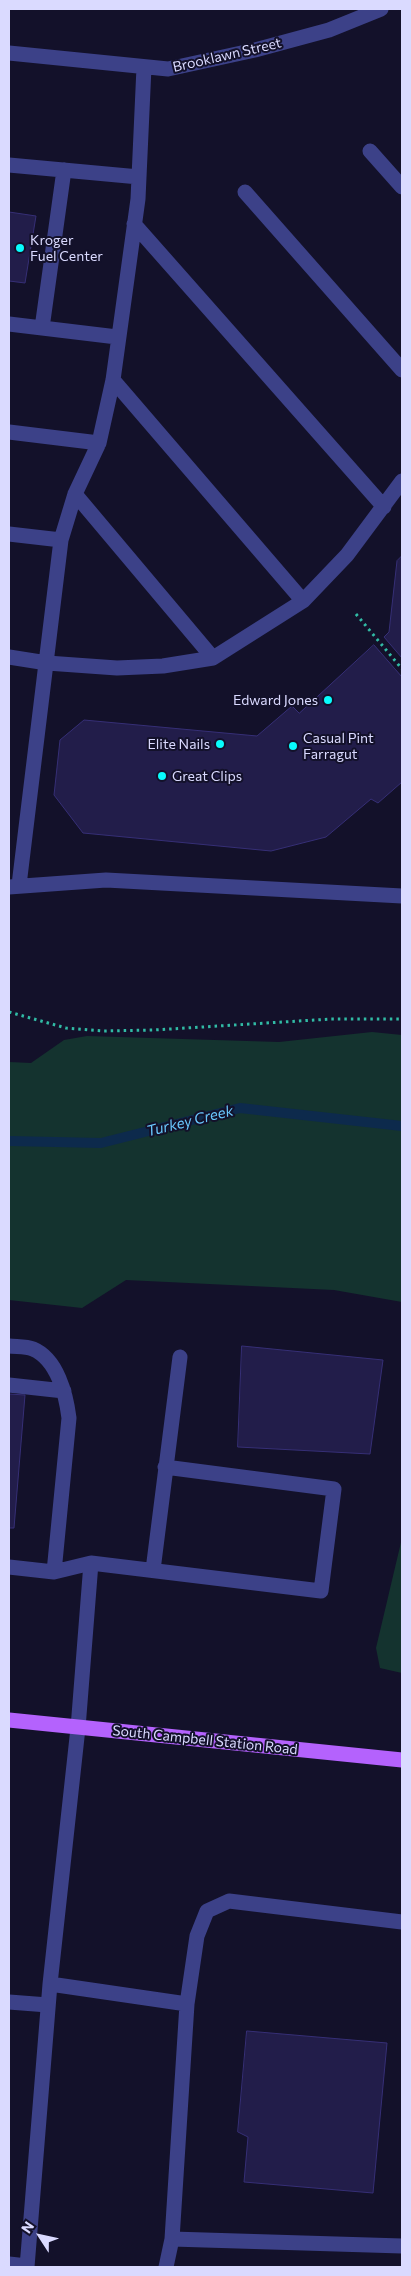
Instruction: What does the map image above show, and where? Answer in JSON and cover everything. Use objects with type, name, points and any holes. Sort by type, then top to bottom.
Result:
[{"type":"main road","name":"South Campbell Station Road","points":[[9,1720],[402,1760]]},
{"type":"street","name":"Brooklawn Street","points":[[9,53],[168,69],[255,50],[329,30],[381,9]]},
{"type":"street","points":[[144,67],[139,177],[113,380],[98,443],[75,494],[60,540],[47,663],[14,886],[106,880],[402,896]]},
{"type":"street","points":[[370,151],[402,187]]},
{"type":"street","points":[[9,165],[139,177]]},
{"type":"street","points":[[42,328],[64,170]]},
{"type":"street","points":[[245,192],[402,370]]},
{"type":"street","points":[[134,224],[384,506]]},
{"type":"street","points":[[9,324],[118,336]]},
{"type":"street","points":[[113,380],[303,601]]},
{"type":"street","points":[[9,432],[98,443]]},
{"type":"street","points":[[9,658],[117,668],[162,666],[212,658],[303,601],[347,555],[402,482]]},
{"type":"street","points":[[75,494],[212,658]]},
{"type":"street","points":[[9,534],[60,540]]},
{"type":"street","points":[[9,1346],[33,1349],[49,1362],[64,1391],[69,1418],[54,1572]]},
{"type":"street","points":[[152,1570],[180,1357]]},
{"type":"street","points":[[9,1384],[64,1391]]},
{"type":"street","points":[[9,1567],[54,1572],[91,1563],[321,1591],[334,1489],[166,1467]]},
{"type":"street","points":[[9,2264],[27,2267],[48,2005],[78,1728],[91,1563]]},
{"type":"street","points":[[166,2267],[172,2239],[187,2004],[197,1936],[207,1911],[229,1900],[402,1922]]},
{"type":"street","points":[[50,1984],[187,2004]]},
{"type":"street","points":[[9,2002],[48,2005]]},
{"type":"street","points":[[172,2239],[402,2246]]},
{"type":"path","points":[[356,614],[402,669]]},
{"type":"path","points":[[9,1012],[66,1028],[104,1032],[331,1019],[402,1019]]},
{"type":"green space","points":[[372,1032],[402,1035],[402,1302],[334,1290],[126,1280],[82,1308],[9,1300],[9,1062],[31,1063],[64,1040],[87,1036],[279,1042]]},
{"type":"green space","points":[[402,1538],[402,1673],[380,1668],[376,1648]]},
{"type":"building","name":"Kroger Fuel Center","points":[[9,212],[36,216],[25,283],[9,281]]},
{"type":"building","points":[[402,556],[402,658],[384,637],[389,632],[397,561]]},
{"type":"building","points":[[374,645],[402,677],[402,782],[378,803],[371,799],[326,837],[271,851],[83,833],[54,795],[60,740],[84,720],[257,736],[292,706],[299,713]]},
{"type":"building","points":[[242,1346],[383,1360],[370,1454],[238,1447]]},
{"type":"building","points":[[9,1394],[25,1395],[14,1528],[9,1528]]},
{"type":"building","points":[[247,2031],[387,2043],[373,2193],[244,2182],[248,2137],[238,2132]]},
{"type":"waterway","name":"Turkey Creek","points":[[9,1141],[101,1143],[240,1108],[402,1126]]},
{"type":"place","name":"Kroger Fuel Center","points":[[20,248]]},
{"type":"place","name":"Edward Jones","points":[[328,700]]},
{"type":"place","name":"Elite Nails","points":[[220,744]]},
{"type":"place","name":"Casual Pint Farragut","points":[[293,746]]},
{"type":"place","name":"Great Clips","points":[[162,776]]}]
